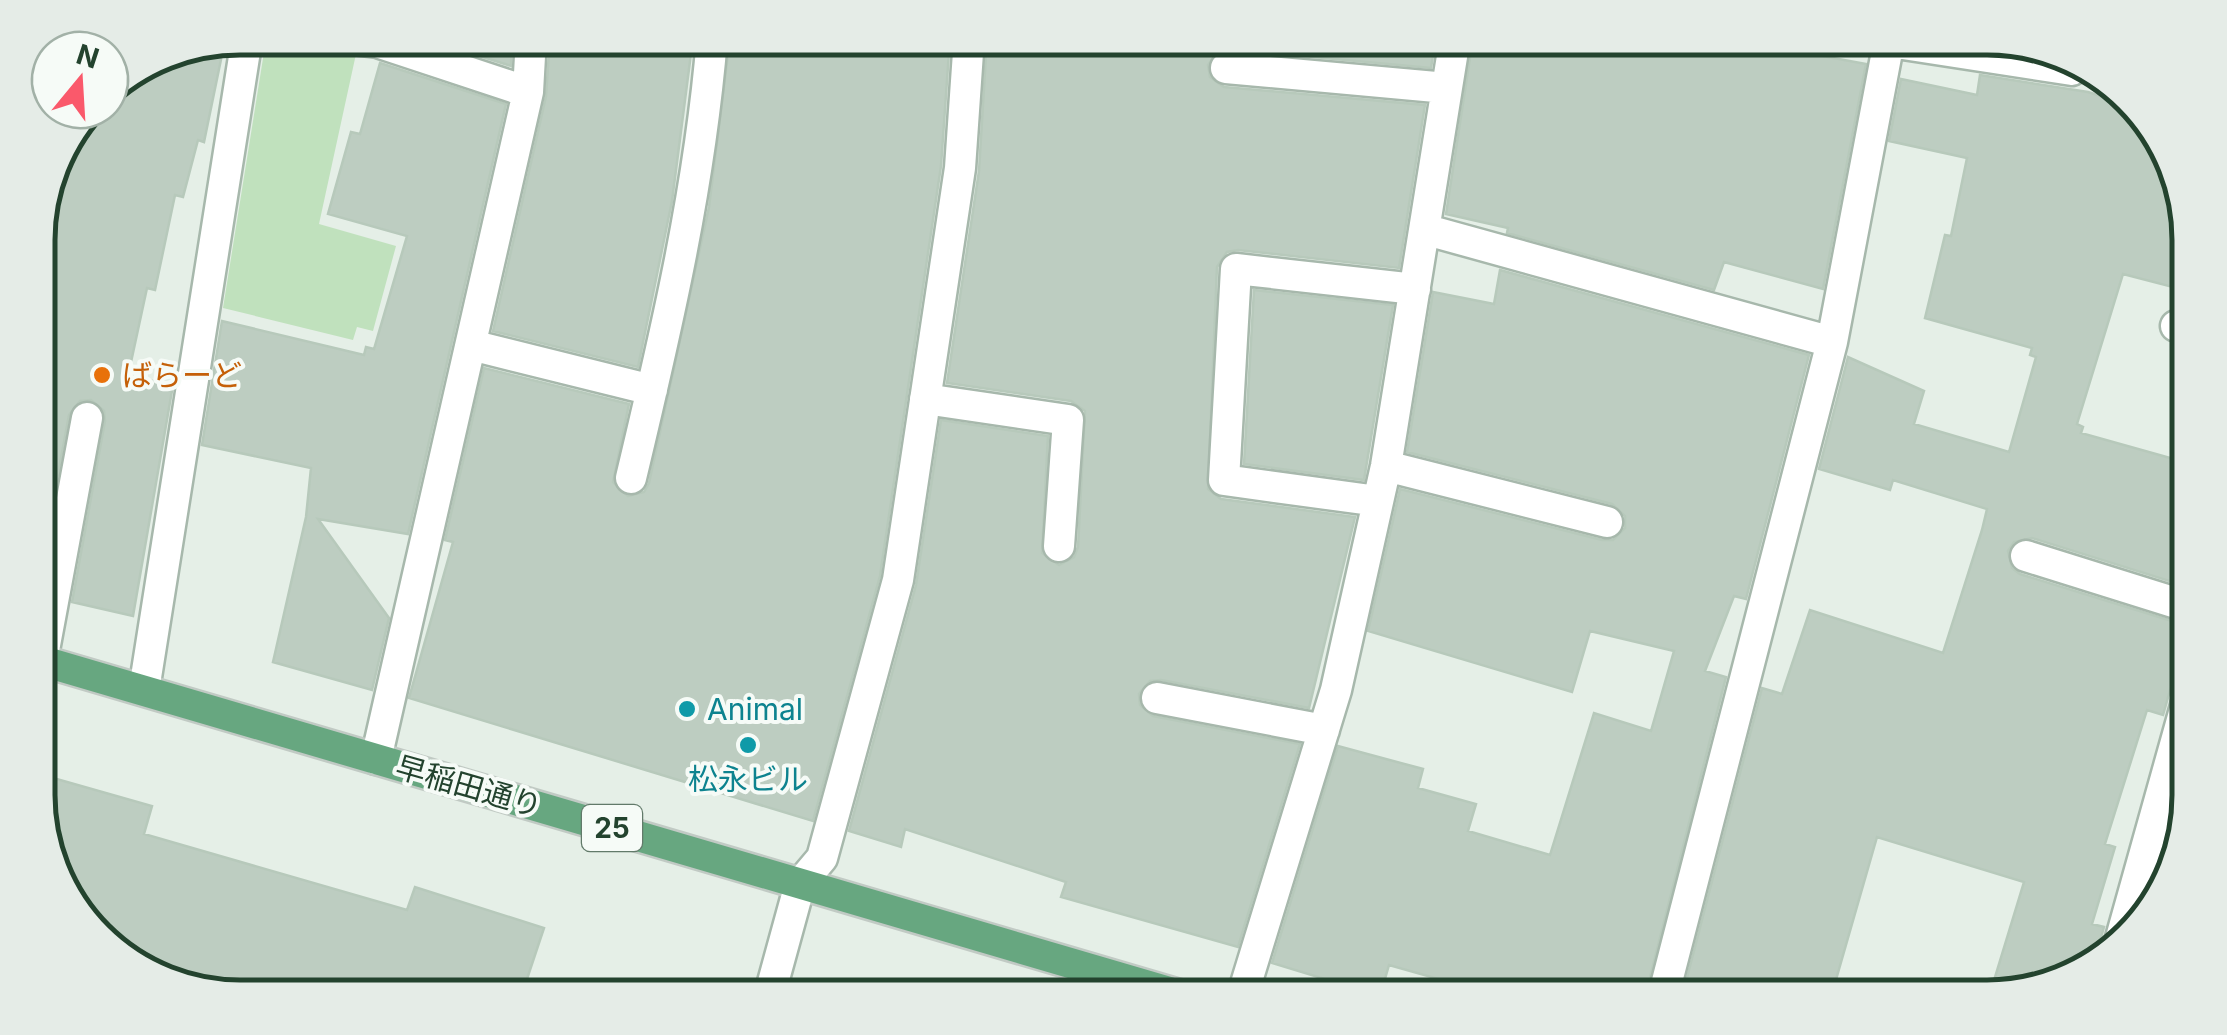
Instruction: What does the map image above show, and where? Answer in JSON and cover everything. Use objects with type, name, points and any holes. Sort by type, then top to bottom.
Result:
[{"type":"main road","name":"早稲田通り","points":[[55,664],[1128,980]]},
{"type":"street","points":[[144,690],[244,55]]},
{"type":"street","points":[[421,55],[528,92]]},
{"type":"street","points":[[376,759],[528,92],[529,55]]},
{"type":"street","points":[[630,478],[666,336],[705,128],[711,55]]},
{"type":"street","points":[[774,980],[800,884],[822,858],[876,672],[898,580],[960,168],[968,55]]},
{"type":"street","points":[[1247,980],[1324,730],[1386,466],[1452,55]]},
{"type":"street","points":[[1667,980],[1832,342],[1874,55]]},
{"type":"street","points":[[1977,55],[2052,67]]},
{"type":"street","points":[[1226,68],[1447,88]]},
{"type":"street","points":[[1427,230],[1832,342]]},
{"type":"street","points":[[1378,501],[1224,480],[1236,269],[1415,289]]},
{"type":"street","points":[[471,345],[652,390]]},
{"type":"street","points":[[925,399],[1068,420],[1059,546]]},
{"type":"street","points":[[55,581],[86,418]]},
{"type":"street","points":[[1386,466],[1607,522]]},
{"type":"street","points":[[2026,556],[2172,603]]},
{"type":"street","points":[[1156,698],[1324,730]]},
{"type":"street","points":[[2127,916],[2172,756]]},
{"type":"green space","points":[[264,55],[356,55],[319,224],[396,246],[373,331],[357,327],[353,340],[223,308]]},
{"type":"building","points":[[476,55],[511,55],[511,66]]},
{"type":"building","points":[[549,55],[691,55],[672,201],[638,367],[493,331],[546,96]]},
{"type":"building","points":[[728,55],[949,55],[941,166],[880,576],[813,821],[409,698],[453,542],[445,540],[484,368],[629,404],[613,482],[628,496],[644,492],[709,207]]},
{"type":"building","points":[[986,55],[1215,55],[1208,65],[1210,77],[1224,87],[1425,105],[1399,268],[1238,250],[1227,252],[1217,267],[1208,489],[1221,499],[1355,517],[1309,708],[1161,680],[1150,681],[1139,694],[1140,705],[1153,716],[1300,744],[1238,947],[1061,897],[1066,882],[905,829],[901,847],[849,831],[916,585],[941,420],[1048,436],[1042,553],[1059,565],[1074,557],[1078,547],[1085,411],[1071,401],[947,383],[979,171]]},
{"type":"building","points":[[1292,55],[1433,55],[1431,68]]},
{"type":"building","points":[[1470,55],[1818,55],[1866,64],[1823,289],[1724,262],[1714,290],[1507,233],[1508,228],[1446,214]]},
{"type":"building","points":[[222,57],[204,142],[198,140],[183,197],[175,195],[155,290],[147,288],[128,376],[173,385],[133,616],[72,602],[105,421],[104,411],[91,400],[80,401],[69,415],[55,490],[55,228],[61,192],[91,130],[130,130],[130,91],[147,80],[192,61]]},
{"type":"building","points":[[380,63],[506,104],[408,534],[318,519],[389,618],[372,690],[273,662],[306,517],[311,468],[202,445],[222,321],[364,355],[366,347],[374,349],[407,236],[328,214],[351,132],[360,134]]},
{"type":"building","points":[[1980,75],[2105,97],[2134,127],[2147,148],[2166,192],[2170,216],[2172,287],[2123,274],[2077,424],[2083,427],[2081,433],[2172,459],[2172,582],[2032,538],[2014,542],[2008,551],[2012,568],[2020,574],[2172,621],[2172,684],[2163,715],[2147,710],[2105,844],[2115,847],[2092,924],[2104,927],[2100,942],[2046,970],[1994,980],[2024,882],[1877,837],[1836,980],[1686,980],[1762,688],[1782,694],[1810,610],[1943,653],[1987,509],[1893,480],[1890,490],[1819,469],[1848,357],[1924,391],[1914,424],[2009,452],[2036,357],[2030,355],[2032,348],[1925,318],[1945,235],[1951,236],[1967,158],[1889,141],[1901,79],[1977,95]]},
{"type":"building","points":[[1500,270],[1809,355],[1746,599],[1734,596],[1705,671],[1726,677],[1649,980],[1442,980],[1389,965],[1385,980],[1328,980],[1272,963],[1338,746],[1423,769],[1418,788],[1476,804],[1468,831],[1550,855],[1594,713],[1651,731],[1674,651],[1590,631],[1572,692],[1368,631],[1400,489],[1602,540],[1613,540],[1625,528],[1625,516],[1612,504],[1407,452],[1433,292],[1494,304]]},
{"type":"building","points":[[1254,290],[1393,305],[1364,480],[1244,464]]},
{"type":"building","points":[[55,779],[152,806],[144,834],[407,910],[415,887],[544,928],[527,980],[228,980],[181,970],[127,942],[93,908],[61,843]]},
{"type":"place","name":"ばらーど","points":[[102,375]]},
{"type":"place","name":"Animal","points":[[687,709]]},
{"type":"place","name":"松永ビル","points":[[748,745]]}]
